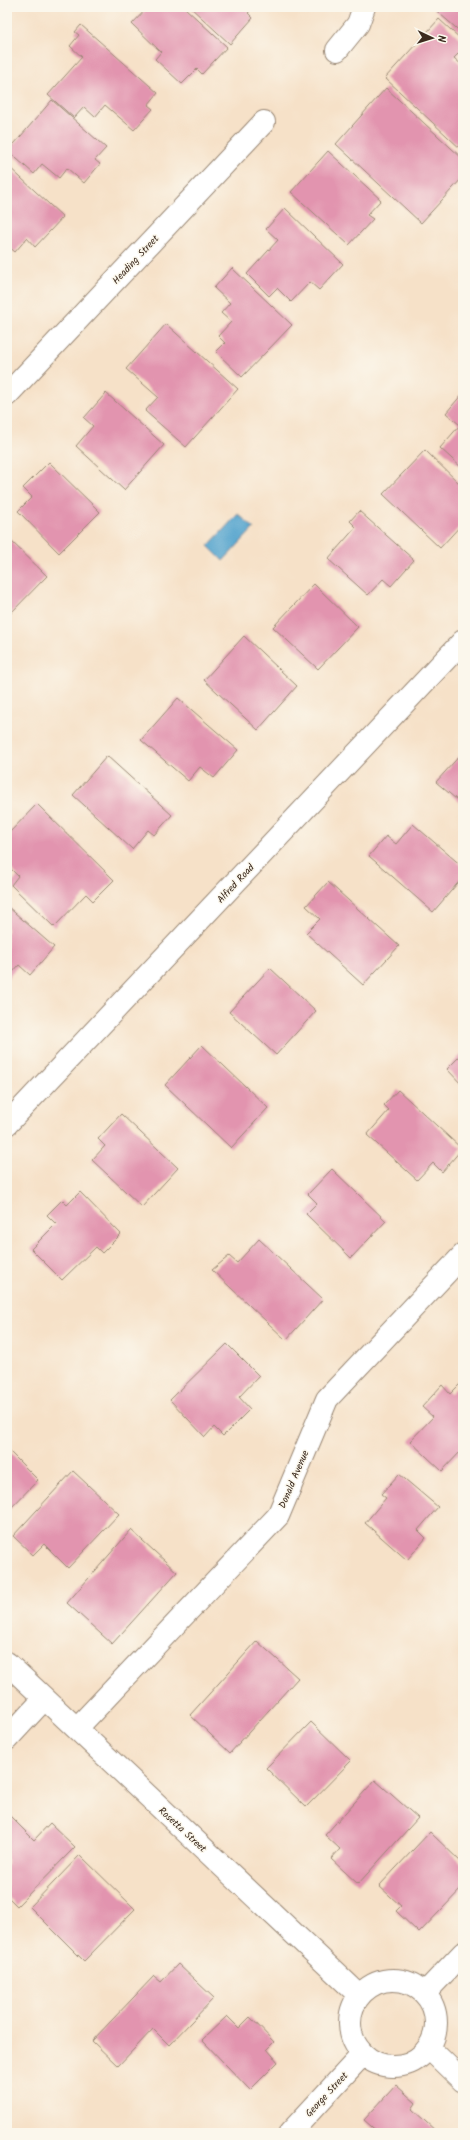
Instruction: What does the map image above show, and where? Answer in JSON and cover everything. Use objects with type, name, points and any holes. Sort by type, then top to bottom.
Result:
[{"type":"street","points":[[337,50],[358,24],[364,7]]},
{"type":"street","name":"Heading Street","points":[[7,395],[264,122]]},
{"type":"street","name":"Alfred Road","points":[[7,1124],[463,642]]},
{"type":"street","name":"Donald Avenue","points":[[77,1728],[278,1516],[328,1399],[463,1255]]},
{"type":"street","name":"Rosetta Street","points":[[7,1664],[77,1728],[359,1995]]},
{"type":"street","points":[[7,1739],[44,1699]]},
{"type":"street","points":[[425,1993],[463,1953]]},
{"type":"street","points":[[385,1980],[407,1981],[425,1993],[433,2004],[437,2028],[429,2048],[409,2064],[389,2066],[374,2062],[363,2054],[354,2043],[350,2029],[350,2015],[359,1995],[369,1986],[385,1980]]},
{"type":"street","points":[[429,2048],[463,2081]]},
{"type":"street","name":"George Street","points":[[290,2133],[363,2054]]},
{"type":"water","points":[[238,514],[254,528],[223,561],[208,546]]},
{"type":"building","points":[[148,7],[184,7],[227,47],[202,74],[197,69],[182,84],[155,59],[161,52],[132,24]]},
{"type":"building","points":[[190,7],[254,7],[248,13],[253,18],[230,44]]},
{"type":"building","points":[[432,7],[463,7],[463,34]]},
{"type":"building","points":[[439,19],[463,41],[463,49],[454,58],[463,66],[463,151],[385,78]]},
{"type":"building","points":[[81,25],[158,93],[148,105],[153,109],[134,130],[105,105],[95,117],[84,107],[74,118],[48,95],[82,57],[70,46],[79,35],[75,32]]},
{"type":"building","points":[[386,88],[463,159],[463,177],[421,223],[336,144]]},
{"type":"building","points":[[52,100],[106,148],[95,160],[100,164],[84,183],[67,168],[59,178],[42,164],[34,174],[8,151]]},
{"type":"building","points":[[328,151],[381,200],[367,215],[373,219],[349,245],[291,192]]},
{"type":"building","points":[[7,165],[63,217],[35,247],[27,238],[15,252],[7,245]]},
{"type":"building","points":[[285,208],[343,264],[319,290],[310,282],[291,302],[277,288],[269,296],[247,274],[278,240],[266,229]]},
{"type":"building","points":[[232,268],[292,325],[242,377],[216,352],[225,343],[218,336],[231,322],[221,313],[230,303],[214,288]]},
{"type":"building","points":[[166,324],[238,389],[186,447],[145,411],[158,397],[126,369]]},
{"type":"building","points":[[106,393],[164,445],[124,490],[76,446],[93,426],[84,418]]},
{"type":"building","points":[[463,393],[463,469],[440,448],[460,425],[446,413]]},
{"type":"building","points":[[425,450],[463,487],[463,523],[440,548],[383,494]]},
{"type":"building","points":[[49,462],[100,512],[59,553],[18,511],[32,497],[23,488]]},
{"type":"building","points":[[359,511],[414,560],[391,586],[383,579],[368,595],[328,559],[356,527],[350,521]]},
{"type":"building","points":[[7,537],[47,576],[7,617]]},
{"type":"building","points":[[314,584],[358,627],[318,669],[273,627]]},
{"type":"building","points":[[244,636],[297,686],[258,730],[204,680]]},
{"type":"building","points":[[178,698],[238,750],[214,778],[200,767],[188,781],[141,740]]},
{"type":"building","points":[[463,752],[463,805],[436,782]]},
{"type":"building","points":[[107,756],[172,815],[154,835],[148,830],[132,849],[73,795]]},
{"type":"building","points":[[37,804],[114,880],[93,901],[86,894],[54,927],[11,885],[18,876],[7,865],[7,835]]},
{"type":"building","points":[[413,824],[463,867],[463,877],[433,912],[369,856],[386,836],[396,844]]},
{"type":"building","points":[[328,882],[399,946],[363,985],[306,933],[320,919],[306,906]]},
{"type":"building","points":[[7,906],[54,947],[30,975],[19,965],[7,979]]},
{"type":"building","points":[[270,968],[316,1011],[276,1055],[229,1012]]},
{"type":"building","points":[[202,1045],[268,1108],[231,1148],[165,1085]]},
{"type":"building","points":[[463,1053],[463,1086],[447,1069]]},
{"type":"building","points":[[398,1090],[462,1149],[442,1172],[433,1163],[417,1180],[367,1135],[389,1110],[384,1105]]},
{"type":"building","points":[[121,1114],[178,1168],[142,1207],[92,1160],[105,1146],[98,1139]]},
{"type":"building","points":[[332,1169],[386,1221],[351,1258],[306,1214],[317,1203],[308,1194]]},
{"type":"building","points":[[80,1192],[121,1234],[102,1253],[96,1247],[62,1280],[31,1249],[56,1224],[47,1215],[62,1200],[67,1205]]},
{"type":"building","points":[[259,1239],[323,1299],[286,1340],[212,1270],[229,1256],[237,1263]]},
{"type":"building","points":[[227,1344],[259,1376],[239,1397],[250,1409],[223,1436],[214,1427],[205,1437],[170,1400]]},
{"type":"building","points":[[460,1384],[463,1387],[463,1449],[442,1471],[410,1441],[433,1417],[422,1407],[442,1385],[450,1394]]},
{"type":"building","points":[[7,1449],[38,1480],[7,1512]]},
{"type":"building","points":[[73,1471],[119,1514],[68,1568],[44,1544],[33,1555],[13,1536]]},
{"type":"building","points":[[399,1474],[438,1507],[418,1530],[426,1538],[407,1560],[365,1523],[386,1498],[381,1494]]},
{"type":"building","points":[[131,1530],[177,1572],[112,1644],[67,1603]]},
{"type":"building","points":[[257,1641],[298,1678],[230,1753],[190,1715]]},
{"type":"building","points":[[311,1722],[351,1761],[306,1807],[266,1768]]},
{"type":"building","points":[[375,1780],[418,1818],[358,1884],[331,1859],[340,1849],[325,1835]]},
{"type":"building","points":[[7,1813],[34,1840],[50,1823],[75,1847],[17,1906],[7,1896]]},
{"type":"building","points":[[430,1832],[463,1864],[463,1887],[419,1933],[396,1911],[401,1906],[379,1886]]},
{"type":"building","points":[[80,1855],[135,1909],[84,1961],[30,1907]]},
{"type":"building","points":[[178,1964],[214,1998],[169,2045],[153,2029],[118,2066],[92,2041],[154,1976],[161,1982]]},
{"type":"building","points":[[227,2016],[239,2028],[250,2017],[274,2042],[267,2049],[278,2062],[250,2090],[202,2040]]},
{"type":"building","points":[[396,2085],[416,2103],[412,2109],[438,2133],[379,2133],[364,2120]]}]
